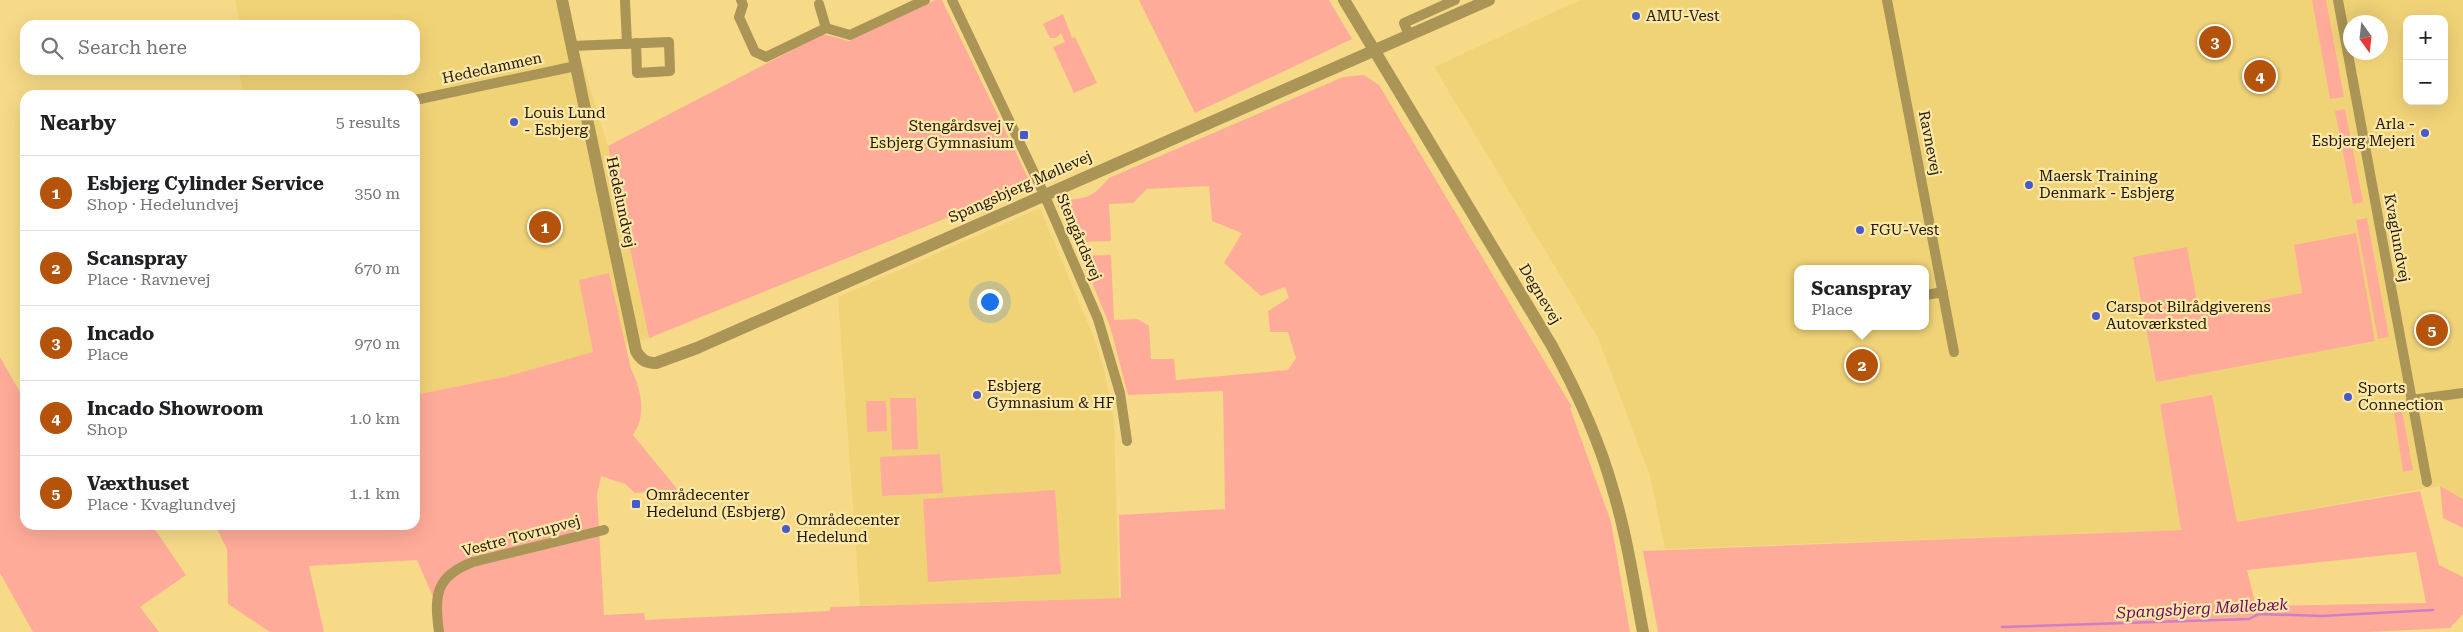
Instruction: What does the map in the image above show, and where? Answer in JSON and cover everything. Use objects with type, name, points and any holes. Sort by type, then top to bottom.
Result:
[{"type":"street","name":"Hedelundvej","points":[[562,0],[636,351],[644,361]]},
{"type":"street","points":[[741,0],[744,5],[739,17],[755,52],[766,57],[826,28],[850,35],[925,0]]},
{"type":"street","name":"Stengårdsvej","points":[[952,0],[1044,194],[1098,319],[1120,393],[1126,441]]},
{"type":"street","name":"Degnevej","points":[[1344,0],[1376,50],[1574,387],[1595,436],[1614,491],[1643,632]]},
{"type":"street","points":[[1409,35],[1404,23],[1455,0]]},
{"type":"street","name":"Spangsbjerg Møllevej","points":[[644,361],[656,363],[697,348],[1489,0]]},
{"type":"street","name":"Ravnevej","points":[[1888,0],[1954,352]]},
{"type":"street","name":"Kvaglundvej","points":[[2338,0],[2427,482]]},
{"type":"street","points":[[572,46],[632,44],[625,1]]},
{"type":"street","points":[[819,4],[826,28]]},
{"type":"street","name":"Hededammen","points":[[420,99],[576,66]]},
{"type":"street","points":[[1929,294],[1943,292]]},
{"type":"street","points":[[2411,400],[2463,393]]},
{"type":"street","name":"Vestre Tovrupvej","points":[[439,632],[436,598],[439,588],[453,572],[473,562],[604,530]]},
{"type":"shaded area","points":[[235,0],[563,0],[608,146],[649,338],[508,376],[420,394],[420,90],[243,90],[239,75],[420,75],[420,20],[239,20]]},
{"type":"shaded area","points":[[935,0],[942,0],[1031,184],[649,338],[608,146],[823,34],[849,41]]},
{"type":"shaded area","points":[[1139,0],[1329,0],[1352,39],[1195,113]]},
{"type":"shaded area","points":[[1580,0],[2463,0],[2463,499],[2439,486],[2237,522],[2211,395],[2160,404],[2181,530],[1665,549],[1650,476],[1598,338],[1434,67]]},
{"type":"shaded area","points":[[2312,0],[2326,0],[2344,97],[2330,99]]},
{"type":"shaded area","points":[[1063,14],[1072,38],[1075,37],[1097,83],[1074,93],[1053,47],[1065,42],[1061,33],[1056,38],[1050,38],[1043,24]]},
{"type":"shaded area","points":[[1364,75],[1379,85],[1572,407],[1570,408],[1611,522],[1630,632],[443,632],[441,615],[417,560],[309,566],[324,632],[270,632],[228,604],[227,549],[218,530],[420,530],[420,394],[508,376],[593,352],[579,280],[609,273],[631,369],[640,393],[640,419],[633,435],[678,490],[635,493],[625,484],[601,476],[597,495],[604,615],[644,613],[645,620],[829,611],[831,607],[1121,598],[1119,515],[1225,509],[1223,391],[1128,395],[1110,326],[1081,256],[1111,255],[1114,320],[1138,319],[1149,326],[1151,359],[1174,359],[1176,380],[1288,370],[1296,358],[1288,332],[1270,332],[1268,311],[1289,298],[1285,287],[1261,296],[1224,263],[1242,233],[1212,221],[1209,186],[1147,189],[1133,203],[1109,204],[1111,241],[1076,242],[1058,206],[1062,200],[1089,196],[1109,178],[1343,77]]},
{"type":"shaded area","points":[[2345,109],[2363,202],[2353,204],[2335,111]]},
{"type":"shaded area","name":"Esbjerg Gymnasium & HF","points":[[1040,208],[1094,338],[1104,369],[1114,420],[1119,598],[860,606],[838,297]]},
{"type":"shaded area","points":[[2367,218],[2389,337],[2378,339],[2356,220]]},
{"type":"shaded area","points":[[2356,233],[2375,341],[2156,382],[2133,257],[2187,247],[2199,312],[2302,293],[2294,245]]},
{"type":"shaded area","points":[[0,357],[20,392],[20,530],[155,530],[186,575],[140,607],[159,632],[33,632],[0,573]]},
{"type":"shaded area","points":[[2212,395],[2237,522],[2420,491],[2439,565],[2463,577],[2463,614],[2450,628],[2367,632],[1658,632],[1643,551],[2181,530],[2160,404]],"holes":[[[2416,552],[2426,603],[2256,606],[2247,570]]]},
{"type":"shaded area","points":[[890,398],[916,398],[918,449],[892,450]]},
{"type":"shaded area","points":[[866,401],[886,401],[887,431],[867,432]]},
{"type":"shaded area","points":[[2401,405],[2413,470],[2403,472],[2393,406]]},
{"type":"shaded area","points":[[940,454],[943,493],[882,496],[880,457]]},
{"type":"shaded area","points":[[2440,486],[2463,499],[2463,528],[2443,518]]},
{"type":"shaded area","points":[[1055,490],[1061,574],[928,582],[923,499]]},
{"type":"waterway","name":"Spangsbjerg Møllebæk","points":[[2002,627],[2249,619],[2259,614],[2322,616],[2433,610]]},
{"type":"place","name":"AMU-Vest","points":[[1636,16]]},
{"type":"place","name":"Incado","points":[[2215,42]]},
{"type":"place","name":"Incado Showroom","points":[[2260,76]]},
{"type":"place","name":"Louis Lund - Esbjerg","points":[[514,122]]},
{"type":"place","name":"Arla - Esbjerg Mejeri","points":[[2425,133]]},
{"type":"place","name":"Stengårdsvej v Esbjerg Gymnasium","points":[[1024,135]]},
{"type":"place","name":"Maersk Training Denmark - Esbjerg","points":[[2029,185]]},
{"type":"place","name":"Esbjerg Cylinder Service","points":[[545,227]]},
{"type":"place","name":"FGU-Vest","points":[[1860,230]]},
{"type":"place","name":"Carspot Bilrådgiverens Autoværksted","points":[[2096,316]]},
{"type":"place","name":"Væxthuset","points":[[2432,330]]},
{"type":"place","name":"Scanspray","points":[[1862,365]]},
{"type":"place","name":"Esbjerg Gymnasium & HF","points":[[977,395]]},
{"type":"place","name":"Sports Connection","points":[[2348,397]]},
{"type":"place","name":"Områdecenter Hedelund (Esbjerg)","points":[[636,504]]},
{"type":"place","name":"Områdecenter Hedelund","points":[[786,529]]}]
